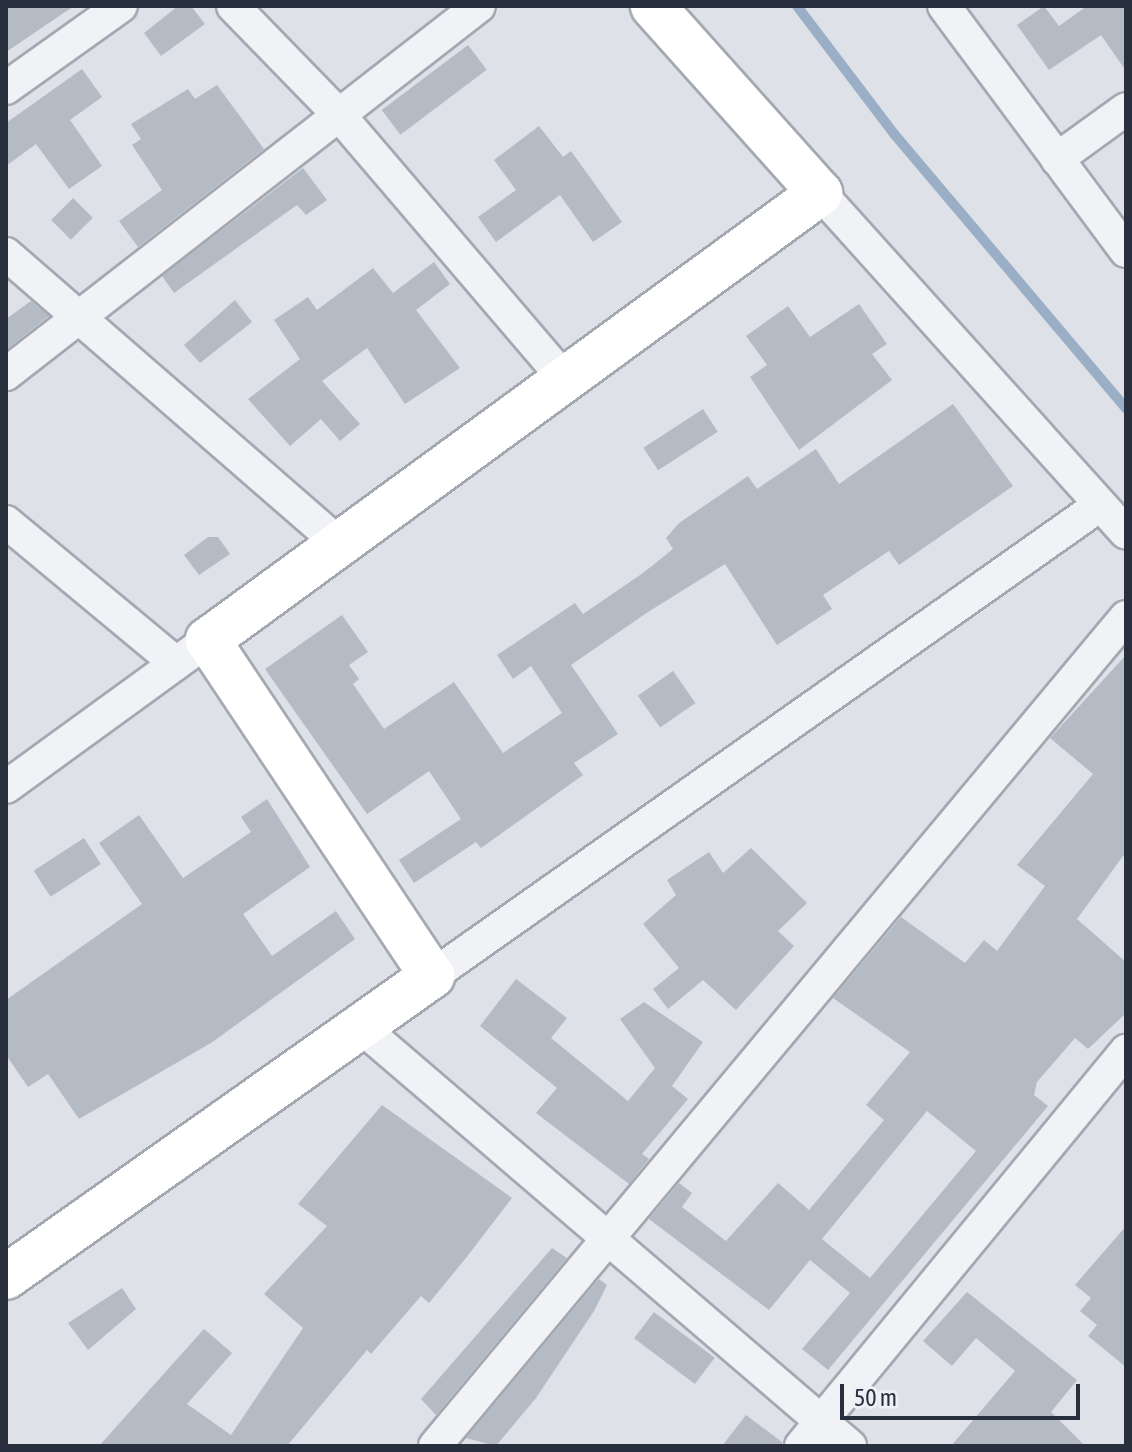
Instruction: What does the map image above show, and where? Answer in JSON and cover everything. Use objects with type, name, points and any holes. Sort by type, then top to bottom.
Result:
[{"type":"street","points":[[6,88],[121,6]]},
{"type":"street","points":[[233,6],[340,116],[565,379]]},
{"type":"street","points":[[6,374],[84,317],[479,6]]},
{"type":"street","points":[[653,6],[1126,533]]},
{"type":"street","points":[[944,6],[1126,251]]},
{"type":"street","points":[[1057,159],[1126,109]]},
{"type":"street","points":[[6,787],[820,193]]},
{"type":"street","points":[[6,254],[84,317],[340,544]]},
{"type":"street","points":[[6,1277],[1100,505]]},
{"type":"street","points":[[6,522],[192,652],[432,976]]},
{"type":"street","points":[[435,1446],[607,1234],[1126,617]]},
{"type":"street","points":[[361,1027],[607,1234],[850,1446]]},
{"type":"street","points":[[801,1446],[1126,1051]]},
{"type":"building","points":[[6,6],[74,6],[6,52]]},
{"type":"building","points":[[178,6],[191,6],[205,24],[161,56],[144,33]]},
{"type":"building","points":[[1044,6],[1059,26],[1087,6],[1126,6],[1126,71],[1101,35],[1049,70],[1017,25]]},
{"type":"building","points":[[468,45],[487,70],[400,135],[382,110]]},
{"type":"building","points":[[82,69],[102,97],[70,120],[102,166],[69,189],[36,144],[6,166],[6,123]]},
{"type":"building","points":[[217,85],[264,149],[138,247],[119,221],[162,190],[132,145],[141,139],[131,124],[188,89],[195,99]]},
{"type":"building","points":[[539,126],[563,157],[571,151],[622,222],[593,242],[560,195],[496,242],[478,217],[516,190],[494,160]]},
{"type":"building","points":[[303,168],[327,200],[306,215],[297,205],[174,293],[162,276]]},
{"type":"building","points":[[73,198],[93,218],[71,240],[51,220]]},
{"type":"building","points":[[434,262],[450,284],[416,310],[460,368],[405,404],[367,348],[322,381],[360,424],[340,441],[321,419],[290,446],[248,399],[300,359],[274,320],[308,297],[317,310],[373,268],[393,293]]},
{"type":"building","points":[[235,300],[252,322],[200,363],[184,345]]},
{"type":"building","points":[[31,301],[49,316],[6,350],[6,319]]},
{"type":"building","points":[[859,304],[887,344],[872,354],[892,380],[799,450],[750,377],[767,365],[746,336],[788,306],[810,337]]},
{"type":"building","points":[[953,404],[1013,486],[899,565],[889,551],[823,595],[832,609],[777,645],[725,564],[648,612],[571,665],[618,734],[574,763],[583,775],[481,848],[476,842],[414,883],[399,860],[461,819],[429,771],[367,814],[265,669],[342,615],[368,652],[349,665],[359,679],[353,684],[384,729],[454,682],[503,753],[562,713],[531,666],[513,679],[497,655],[575,603],[583,614],[643,573],[673,549],[666,538],[679,523],[748,476],[757,489],[816,449],[839,484]]},
{"type":"building","points":[[703,409],[718,432],[658,470],[643,448]]},
{"type":"building","points":[[208,537],[218,537],[230,554],[199,575],[184,555]]},
{"type":"building","points":[[1126,655],[1126,852],[1077,919],[1126,962],[1126,1013],[1088,1049],[1075,1038],[1037,1082],[1034,1095],[1048,1106],[828,1370],[802,1349],[850,1293],[810,1260],[769,1310],[649,1219],[679,1183],[692,1193],[682,1207],[726,1241],[778,1183],[809,1210],[884,1120],[866,1105],[910,1052],[833,998],[901,917],[965,963],[984,940],[997,951],[1045,886],[1017,865],[1093,774],[1050,738]],"holes":[[[927,1111],[976,1151],[870,1278],[822,1239]]]},
{"type":"building","points":[[673,671],[695,703],[660,728],[638,696]]},
{"type":"building","points":[[267,799],[310,867],[243,914],[272,956],[336,911],[355,939],[211,1043],[79,1119],[48,1074],[28,1087],[6,1055],[6,1000],[142,904],[99,843],[139,815],[183,878],[251,832],[241,817]]},
{"type":"building","points":[[84,838],[101,864],[51,897],[34,871]]},
{"type":"building","points":[[751,848],[807,903],[778,931],[794,946],[736,1010],[703,980],[668,1009],[653,989],[679,968],[643,924],[676,895],[667,880],[709,852],[723,873]]},
{"type":"building","points":[[516,979],[567,1018],[551,1038],[628,1101],[655,1068],[620,1019],[644,1002],[703,1042],[672,1086],[688,1099],[642,1154],[649,1159],[629,1184],[536,1113],[557,1088],[480,1026]]},
{"type":"building","points":[[382,1105],[512,1198],[429,1303],[421,1296],[371,1354],[367,1350],[287,1446],[99,1446],[204,1329],[232,1353],[187,1404],[231,1435],[303,1328],[264,1294],[327,1226],[298,1204]]},
{"type":"building","points":[[1126,1226],[1126,1367],[1088,1336],[1097,1325],[1080,1311],[1091,1298],[1075,1285]]},
{"type":"building","points":[[552,1248],[567,1258],[436,1415],[421,1399]]},
{"type":"building","points":[[599,1279],[607,1285],[594,1311],[536,1398],[496,1446],[466,1438]]},
{"type":"building","points":[[122,1288],[136,1309],[88,1350],[68,1323]]},
{"type":"building","points":[[967,1292],[1077,1380],[1051,1412],[1085,1446],[951,1446],[1015,1371],[976,1338],[952,1366],[923,1341]]},
{"type":"building","points":[[654,1312],[715,1358],[695,1384],[634,1338]]},
{"type":"building","points":[[746,1415],[782,1442],[782,1446],[722,1446]]},
{"type":"waterway","points":[[797,6],[895,135],[1126,408]]}]
